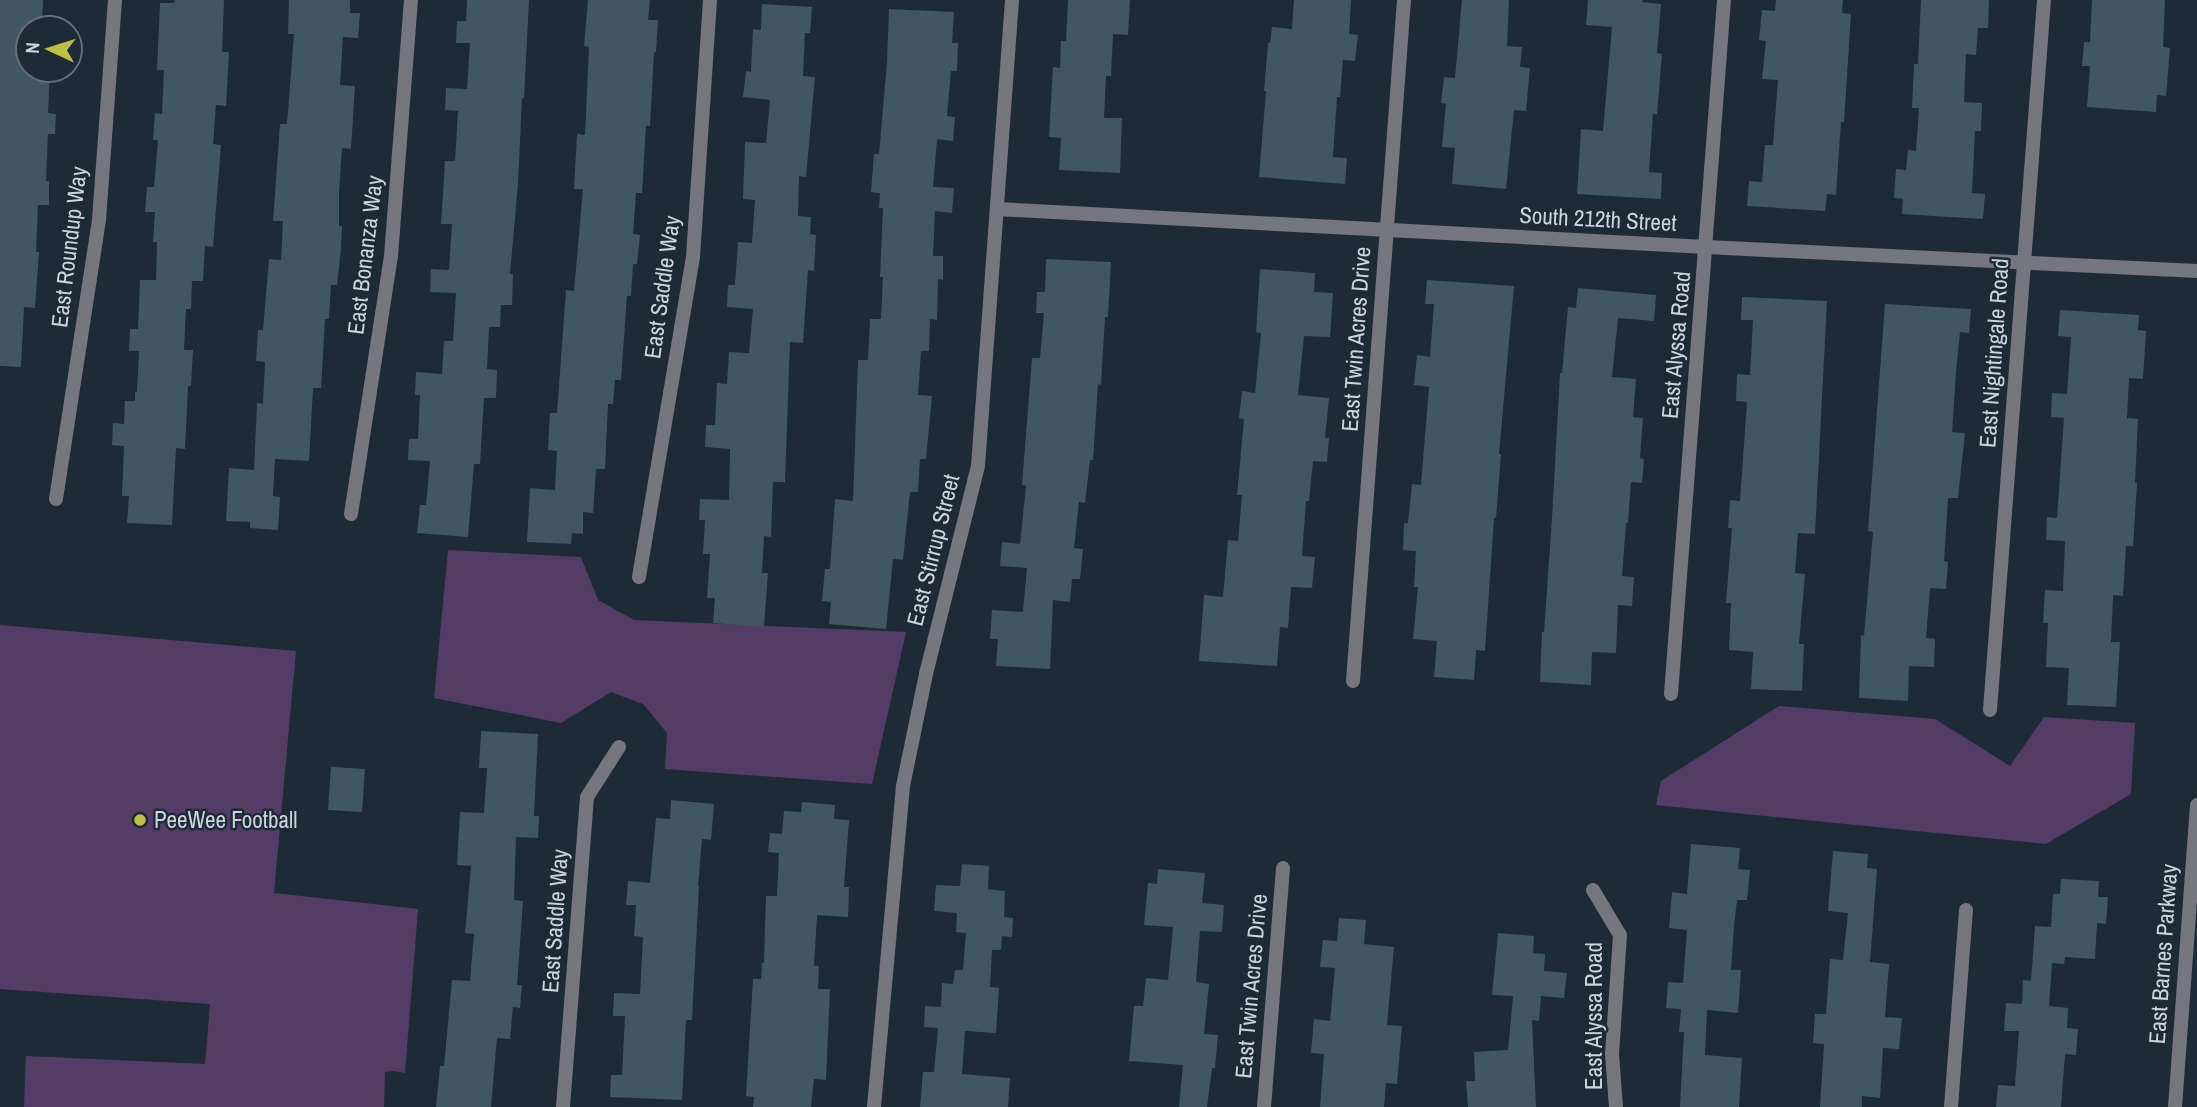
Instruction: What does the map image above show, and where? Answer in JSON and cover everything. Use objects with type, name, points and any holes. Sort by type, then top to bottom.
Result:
[{"type":"street","name":"East Roundup Way","points":[[56,499],[99,220],[115,0]]},
{"type":"street","name":"East Bonanza Way","points":[[351,514],[391,256],[411,0]]},
{"type":"street","name":"East Saddle Way","points":[[639,577],[693,257],[710,0]]},
{"type":"street","name":"East Stirrup Street","points":[[874,1107],[903,786],[926,674],[978,466],[1012,0]]},
{"type":"street","name":"East Twin Acres Drive","points":[[1353,681],[1404,0]]},
{"type":"street","name":"East Alyssa Road","points":[[1671,694],[1724,0]]},
{"type":"street","name":"East Nightingale Road","points":[[1990,710],[2043,0]]},
{"type":"street","name":"South 212th Street","points":[[997,209],[2197,271]]},
{"type":"street","name":"East Saddle Way","points":[[563,1107],[587,797],[619,747]]},
{"type":"street","name":"East Barnes Parkway","points":[[2175,1107],[2197,804]]},
{"type":"street","name":"East Twin Acres Drive","points":[[1264,1107],[1283,868]]},
{"type":"street","name":"East Alyssa Road","points":[[1593,890],[1620,935],[1612,1054],[1616,1107]]},
{"type":"street","points":[[1951,1107],[1966,910]]},
{"type":"shaded area","points":[[448,550],[581,557],[598,600],[634,620],[906,632],[872,784],[665,769],[667,733],[643,704],[611,692],[561,723],[434,698]]},
{"type":"shaded area","name":"PeeWee Football","points":[[0,625],[296,651],[274,893],[418,909],[405,1073],[385,1072],[384,1107],[24,1107],[26,1056],[205,1064],[210,1004],[0,989]]},
{"type":"shaded area","points":[[1779,706],[1935,719],[2010,766],[2044,717],[2135,723],[2131,794],[2046,844],[1656,805],[1661,781]]},
{"type":"building","points":[[0,0],[43,0],[42,14],[14,14],[14,84],[49,84],[48,113],[56,114],[55,134],[48,134],[46,181],[49,181],[49,205],[38,205],[36,252],[39,252],[35,308],[24,307],[21,367],[0,366]]},
{"type":"building","points":[[175,0],[224,0],[222,52],[229,52],[226,106],[216,105],[213,144],[221,145],[213,247],[205,246],[203,281],[192,281],[191,309],[186,309],[184,350],[193,350],[191,386],[188,386],[185,449],[176,448],[172,525],[127,523],[129,496],[122,496],[124,446],[112,445],[113,423],[124,424],[125,401],[135,401],[137,392],[139,351],[129,351],[130,329],[138,329],[140,280],[156,280],[157,242],[153,242],[155,212],[145,212],[147,187],[154,187],[158,140],[153,140],[155,113],[162,114],[164,70],[157,70],[160,3],[174,3]]},
{"type":"building","points":[[289,0],[350,0],[350,13],[360,13],[358,38],[343,37],[340,85],[355,86],[351,149],[342,148],[339,192],[341,249],[337,285],[331,285],[329,319],[325,319],[321,388],[313,388],[309,461],[275,459],[273,496],[280,497],[278,530],[250,528],[250,522],[226,521],[229,468],[254,470],[257,403],[263,404],[265,362],[256,361],[258,330],[263,330],[269,259],[281,260],[283,221],[273,221],[280,124],[287,124],[294,34],[288,34]]},
{"type":"building","points":[[467,0],[529,0],[510,274],[513,274],[512,305],[501,305],[500,327],[489,327],[487,369],[497,370],[496,398],[484,398],[480,464],[474,464],[468,537],[417,533],[420,505],[426,505],[430,461],[408,460],[409,439],[418,439],[420,395],[415,395],[416,372],[442,374],[444,341],[453,341],[456,293],[430,292],[431,269],[449,270],[452,224],[441,224],[445,161],[455,161],[458,111],[445,110],[446,88],[467,89],[470,43],[456,43],[457,21],[466,21]]},
{"type":"building","points":[[588,0],[650,0],[648,20],[658,20],[650,126],[646,126],[642,193],[636,193],[633,234],[640,235],[637,264],[633,264],[631,296],[627,296],[621,380],[615,380],[613,404],[608,404],[605,469],[596,469],[593,513],[583,512],[583,534],[572,533],[571,544],[527,542],[530,488],[555,490],[557,451],[548,450],[550,413],[557,413],[566,290],[574,291],[583,189],[574,189],[577,134],[585,135],[589,47],[584,46]]},
{"type":"building","points":[[1068,0],[1130,0],[1128,35],[1113,34],[1111,76],[1106,76],[1104,118],[1122,118],[1120,173],[1059,170],[1061,138],[1049,137],[1053,67],[1060,68],[1061,41],[1066,41]]},
{"type":"building","points":[[1294,0],[1351,0],[1349,34],[1358,35],[1355,61],[1343,60],[1340,97],[1337,97],[1333,157],[1347,158],[1345,184],[1259,177],[1268,43],[1272,27],[1292,29]]},
{"type":"building","points":[[1462,0],[1509,0],[1507,46],[1522,47],[1520,67],[1530,68],[1526,111],[1514,110],[1506,189],[1452,184],[1455,148],[1442,147],[1446,104],[1441,103],[1444,77],[1455,78]]},
{"type":"building","points":[[1588,0],[1643,0],[1642,2],[1661,4],[1657,53],[1662,54],[1657,114],[1653,114],[1649,172],[1662,173],[1661,199],[1577,194],[1581,129],[1603,131],[1612,27],[1586,25]]},
{"type":"building","points":[[1776,0],[1843,0],[1842,13],[1851,14],[1836,195],[1827,194],[1825,211],[1747,206],[1749,181],[1762,182],[1765,145],[1773,145],[1778,80],[1762,79],[1766,41],[1759,40],[1762,10],[1775,11]]},
{"type":"building","points":[[1921,0],[1989,0],[1988,28],[1978,28],[1976,55],[1966,54],[1964,102],[1982,103],[1981,131],[1975,131],[1972,193],[1985,194],[1983,219],[1902,214],[1903,199],[1894,198],[1896,169],[1906,170],[1908,150],[1916,151],[1919,108],[1912,108],[1914,64],[1918,64]]},
{"type":"building","points":[[2092,0],[2165,0],[2163,47],[2170,48],[2166,96],[2157,95],[2156,112],[2087,107],[2090,66],[2082,66],[2084,42],[2090,42]]},
{"type":"building","points":[[762,4],[812,7],[810,33],[805,33],[803,76],[815,77],[806,177],[799,176],[798,216],[811,217],[810,234],[816,235],[814,271],[808,270],[803,343],[790,342],[785,482],[773,482],[771,537],[764,536],[762,573],[768,573],[764,627],[713,623],[715,598],[707,598],[710,554],[703,554],[705,520],[699,520],[700,499],[729,500],[730,449],[705,447],[706,425],[715,425],[717,383],[727,384],[729,352],[749,353],[753,309],[727,307],[728,285],[735,285],[738,242],[752,243],[755,200],[743,199],[745,142],[766,143],[770,100],[743,97],[746,71],[751,72],[753,29],[761,30]]},
{"type":"building","points":[[889,9],[954,12],[952,43],[958,43],[957,71],[951,71],[947,116],[955,117],[953,141],[937,139],[933,187],[954,188],[952,213],[935,211],[933,256],[943,256],[943,280],[938,279],[937,320],[930,319],[929,351],[921,351],[918,395],[932,396],[926,459],[920,459],[918,492],[910,492],[903,560],[893,559],[886,629],[829,624],[831,602],[822,601],[825,569],[830,569],[835,499],[853,501],[858,360],[868,360],[870,319],[881,319],[883,208],[879,208],[880,193],[871,192],[874,154],[879,154]]},
{"type":"building","points":[[1046,259],[1111,262],[1093,460],[1090,460],[1085,503],[1079,502],[1074,548],[1083,549],[1080,579],[1072,579],[1070,602],[1053,600],[1050,669],[996,666],[998,639],[990,639],[992,610],[1023,612],[1027,568],[1000,566],[1002,542],[1020,544],[1026,486],[1022,485],[1032,358],[1040,358],[1044,313],[1036,313],[1037,292],[1045,292]]},
{"type":"building","points":[[1260,269],[1315,273],[1314,292],[1333,293],[1330,337],[1304,336],[1298,395],[1329,398],[1325,438],[1329,438],[1327,462],[1313,461],[1309,501],[1306,501],[1302,556],[1315,557],[1312,588],[1291,587],[1288,628],[1280,627],[1277,666],[1199,661],[1204,595],[1223,597],[1228,540],[1238,541],[1242,495],[1237,495],[1244,419],[1239,418],[1242,391],[1255,393],[1261,333],[1256,332]]},
{"type":"building","points":[[1427,280],[1514,286],[1485,651],[1476,650],[1474,680],[1434,677],[1437,641],[1413,639],[1418,587],[1414,587],[1416,551],[1403,550],[1404,523],[1408,523],[1412,484],[1421,485],[1429,387],[1414,385],[1417,355],[1430,357],[1434,304],[1425,304]]},
{"type":"building","points":[[1578,288],[1656,295],[1654,321],[1618,318],[1612,377],[1636,379],[1633,417],[1643,418],[1640,458],[1644,459],[1642,483],[1631,482],[1626,523],[1622,576],[1634,577],[1632,606],[1618,605],[1616,653],[1592,652],[1591,685],[1540,682],[1560,373],[1568,307],[1576,308]]},
{"type":"building","points":[[1742,297],[1827,301],[1815,534],[1798,533],[1795,573],[1805,574],[1799,644],[1804,644],[1802,691],[1751,689],[1753,652],[1729,650],[1731,603],[1726,603],[1732,528],[1728,528],[1730,500],[1740,501],[1747,402],[1736,401],[1737,374],[1750,375],[1753,320],[1741,320]]},
{"type":"building","points":[[1885,304],[1971,309],[1969,333],[1960,332],[1956,372],[1952,432],[1965,433],[1958,498],[1948,498],[1944,561],[1948,562],[1946,589],[1930,588],[1926,638],[1935,639],[1934,667],[1909,666],[1908,701],[1859,698],[1861,635],[1864,636],[1873,532],[1868,531]]},
{"type":"building","points":[[2060,310],[2139,315],[2138,330],[2146,331],[2143,379],[2129,378],[2127,418],[2138,419],[2137,483],[2133,546],[2126,546],[2123,596],[2113,595],[2111,642],[2120,642],[2116,707],[2067,705],[2069,668],[2046,667],[2048,623],[2043,623],[2045,590],[2063,591],[2065,541],[2046,540],[2047,517],[2057,518],[2064,418],[2051,417],[2052,393],[2067,394],[2071,337],[2058,336]]},
{"type":"building","points":[[481,731],[538,734],[534,816],[539,816],[538,838],[516,837],[514,900],[523,901],[517,985],[522,985],[520,1008],[513,1007],[510,1039],[497,1038],[491,1107],[436,1107],[440,1066],[444,1066],[452,980],[470,981],[474,934],[465,933],[471,866],[457,865],[460,812],[484,813],[487,768],[479,768]]},
{"type":"building","points":[[331,767],[365,769],[362,812],[328,810]]},
{"type":"building","points":[[671,800],[714,804],[711,840],[702,839],[692,1020],[686,1020],[682,1100],[610,1097],[611,1075],[622,1075],[625,1016],[613,1016],[614,993],[640,994],[643,937],[634,936],[636,905],[626,905],[628,881],[650,883],[656,818],[670,819]]},
{"type":"building","points":[[802,802],[835,805],[834,819],[849,820],[844,887],[849,887],[848,917],[817,915],[814,966],[819,966],[818,989],[830,989],[826,1080],[814,1079],[811,1107],[753,1107],[754,1097],[746,1096],[753,979],[761,979],[764,963],[766,896],[777,896],[779,853],[768,852],[770,833],[782,834],[784,811],[801,812]]},
{"type":"building","points":[[1691,844],[1740,848],[1738,869],[1750,870],[1747,900],[1737,900],[1734,926],[1731,970],[1741,970],[1738,1013],[1707,1010],[1705,1055],[1742,1058],[1739,1107],[1680,1107],[1684,1032],[1679,1032],[1681,1009],[1666,1008],[1668,982],[1683,983],[1687,930],[1669,928],[1672,892],[1687,894]]},
{"type":"building","points":[[1833,851],[1868,854],[1867,868],[1877,869],[1870,962],[1889,964],[1885,1017],[1902,1018],[1899,1049],[1883,1048],[1880,1098],[1862,1096],[1862,1107],[1820,1107],[1824,1044],[1813,1043],[1815,1014],[1826,1014],[1830,959],[1843,960],[1848,913],[1828,911]]},
{"type":"building","points":[[962,864],[989,866],[988,889],[1005,891],[1004,917],[1013,918],[1012,937],[1002,936],[1001,950],[992,950],[990,987],[999,988],[996,1033],[965,1031],[962,1074],[1010,1078],[1008,1107],[920,1107],[923,1072],[934,1072],[938,1028],[924,1027],[925,1006],[941,1007],[942,983],[953,984],[955,970],[963,970],[966,933],[956,932],[957,913],[934,911],[936,885],[960,886]]},
{"type":"building","points":[[1158,869],[1205,873],[1202,903],[1224,905],[1222,932],[1200,931],[1196,982],[1209,984],[1204,1034],[1218,1035],[1207,1107],[1179,1107],[1183,1065],[1129,1061],[1134,1006],[1143,1006],[1146,978],[1168,980],[1173,927],[1144,925],[1148,883],[1157,884]]},
{"type":"building","points":[[2061,879],[2099,881],[2098,897],[2108,897],[2106,924],[2097,923],[2095,959],[2065,957],[2064,964],[2052,963],[2049,1006],[2068,1008],[2067,1028],[2078,1029],[2076,1055],[2065,1054],[2061,1107],[1996,1107],[1998,1085],[2015,1086],[2019,1031],[2004,1031],[2006,1003],[2022,1004],[2023,980],[2031,981],[2035,926],[2051,927],[2053,894],[2060,894]]},
{"type":"building","points":[[1339,918],[1366,920],[1364,944],[1394,947],[1387,1025],[1402,1026],[1397,1084],[1386,1083],[1384,1107],[1320,1107],[1324,1054],[1311,1053],[1314,1019],[1330,1021],[1335,968],[1320,967],[1323,940],[1337,941]]},
{"type":"building","points":[[1498,933],[1534,936],[1533,953],[1545,954],[1544,971],[1567,973],[1564,998],[1541,996],[1539,1021],[1532,1020],[1536,1107],[1468,1107],[1466,1081],[1475,1081],[1474,1052],[1508,1050],[1513,996],[1492,995]]},
{"type":"place","name":"PeeWee Football","points":[[140,820]]}]
